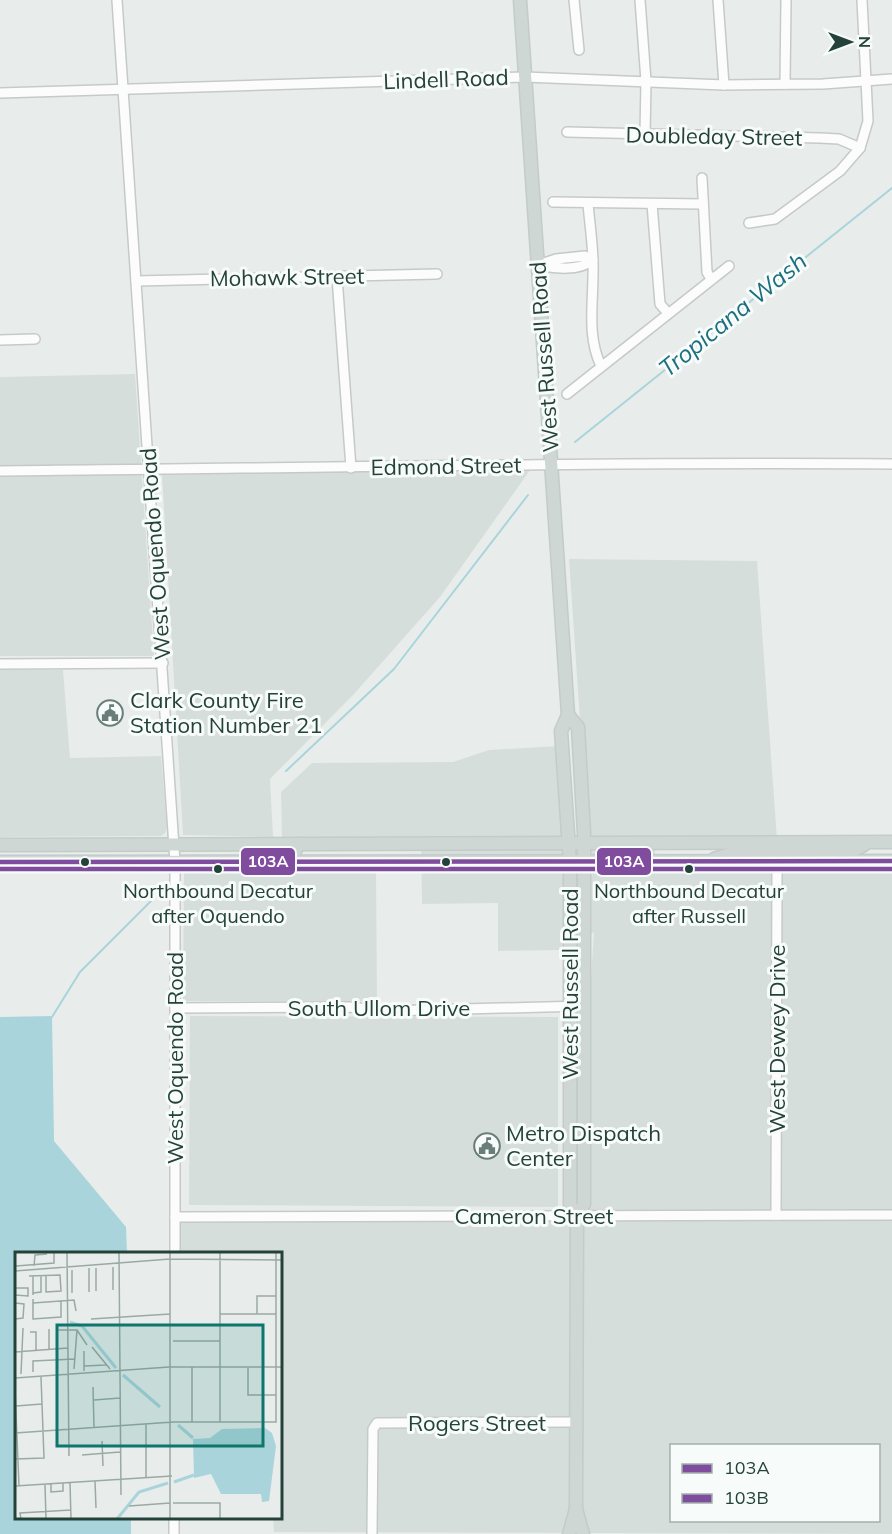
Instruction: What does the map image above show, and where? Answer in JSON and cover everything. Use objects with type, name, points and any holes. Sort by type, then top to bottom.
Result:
[{"type":"main road","name":"West Russell Road","points":[[520,0],[568,715],[561,731],[570,863],[570,1205],[577,1216]]},
{"type":"main road","name":"West Russell Road","points":[[568,715],[578,728],[584,843],[584,1204],[577,1216],[576,1509],[569,1534]]},
{"type":"main road","points":[[0,844],[892,842]]},
{"type":"main road","points":[[704,863],[733,853],[779,850],[789,843]]},
{"type":"main road","points":[[777,862],[788,853],[852,851],[868,843]]},
{"type":"main road","points":[[264,862],[275,853],[295,851],[299,844]]},
{"type":"main road","points":[[0,862],[892,861]]},
{"type":"main road","name":"West Russell Road","points":[[576,1509],[583,1534]]},
{"type":"street","name":"West Oquendo Road","points":[[117,0],[175,862],[175,1252]]},
{"type":"street","points":[[574,0],[579,50]]},
{"type":"street","points":[[640,0],[646,81],[645,135]]},
{"type":"street","points":[[718,0],[724,85]]},
{"type":"street","points":[[785,84],[786,0]]},
{"type":"street","points":[[749,223],[775,219],[840,171],[860,148],[868,122],[862,0]]},
{"type":"street","name":"Lindell Road","points":[[0,93],[525,77],[724,85],[892,79]]},
{"type":"street","name":"Doubleday Street","points":[[567,132],[820,138],[839,140],[860,148]]},
{"type":"street","points":[[702,178],[707,272],[711,279]]},
{"type":"street","points":[[553,202],[702,204]]},
{"type":"street","points":[[588,204],[592,260],[590,300],[593,343],[594,352],[601,366]]},
{"type":"street","points":[[652,204],[660,304],[667,312]]},
{"type":"street","points":[[538,265],[556,259],[585,256],[592,260]]},
{"type":"street","points":[[567,394],[667,312],[729,266]]},
{"type":"street","name":"Mohawk Street","points":[[136,281],[437,274]]},
{"type":"street","points":[[337,277],[351,468]]},
{"type":"street","points":[[0,340],[35,339]]},
{"type":"street","name":"Edmond Street","points":[[0,471],[551,464],[892,464]]},
{"type":"street","points":[[0,664],[163,663]]},
{"type":"street","name":"West Dewey Drive","points":[[776,1215],[777,862]]},
{"type":"street","name":"South Ullom Drive","points":[[175,1008],[349,1007],[387,1011],[569,1009],[583,1006]]},
{"type":"street","name":"Cameron Street","points":[[175,1216],[892,1215]]},
{"type":"street","name":"Rogers Street","points":[[372,1534],[373,1429],[377,1423],[576,1422]]},
{"type":"shaded area","points":[[135,374],[154,656],[0,656],[0,377]]},
{"type":"shaded area","points":[[533,466],[440,597],[354,694],[270,779],[273,837],[183,835],[162,475]]},
{"type":"shaded area","points":[[569,559],[757,561],[777,839],[655,839],[655,869],[892,869],[892,1534],[274,1532],[273,1519],[282,1519],[282,1252],[175,1252],[175,1217],[576,1214],[594,932],[567,950],[498,951],[498,903],[422,904],[421,839],[282,838],[281,792],[312,763],[453,762],[489,750],[558,746],[564,839],[588,838]]},
{"type":"shaded area","points":[[0,670],[63,670],[70,758],[161,756],[167,828],[165,833],[161,836],[0,837]]},
{"type":"shaded area","points":[[376,867],[377,1001],[183,1001],[184,871]]},
{"type":"shaded area","points":[[190,1016],[558,1017],[558,1207],[189,1205]]},
{"type":"water","points":[[52,1016],[54,1141],[126,1227],[127,1252],[15,1252],[15,1519],[131,1519],[131,1534],[0,1534],[0,1017]]},
{"type":"waterway","name":"Tropicana Wash","points":[[575,442],[892,188]]},
{"type":"waterway","name":"Tropicana Wash","points":[[286,771],[394,669],[528,495]]},
{"type":"waterway","points":[[52,1017],[80,972],[151,901]]},
{"type":"transit line","name":"103A","points":[[0,862],[892,861]]},
{"type":"transit line","name":"103B","points":[[0,869],[892,869]]},
{"type":"place","name":"Clark County Fire Station Number 21","points":[[110,713]]},
{"type":"place","name":"Northbound Decatur after Oquendo","points":[[218,869]]},
{"type":"place","name":"Northbound Decatur after Russell","points":[[689,869]]},
{"type":"place","name":"Metro Dispatch Center","points":[[487,1146]]}]
